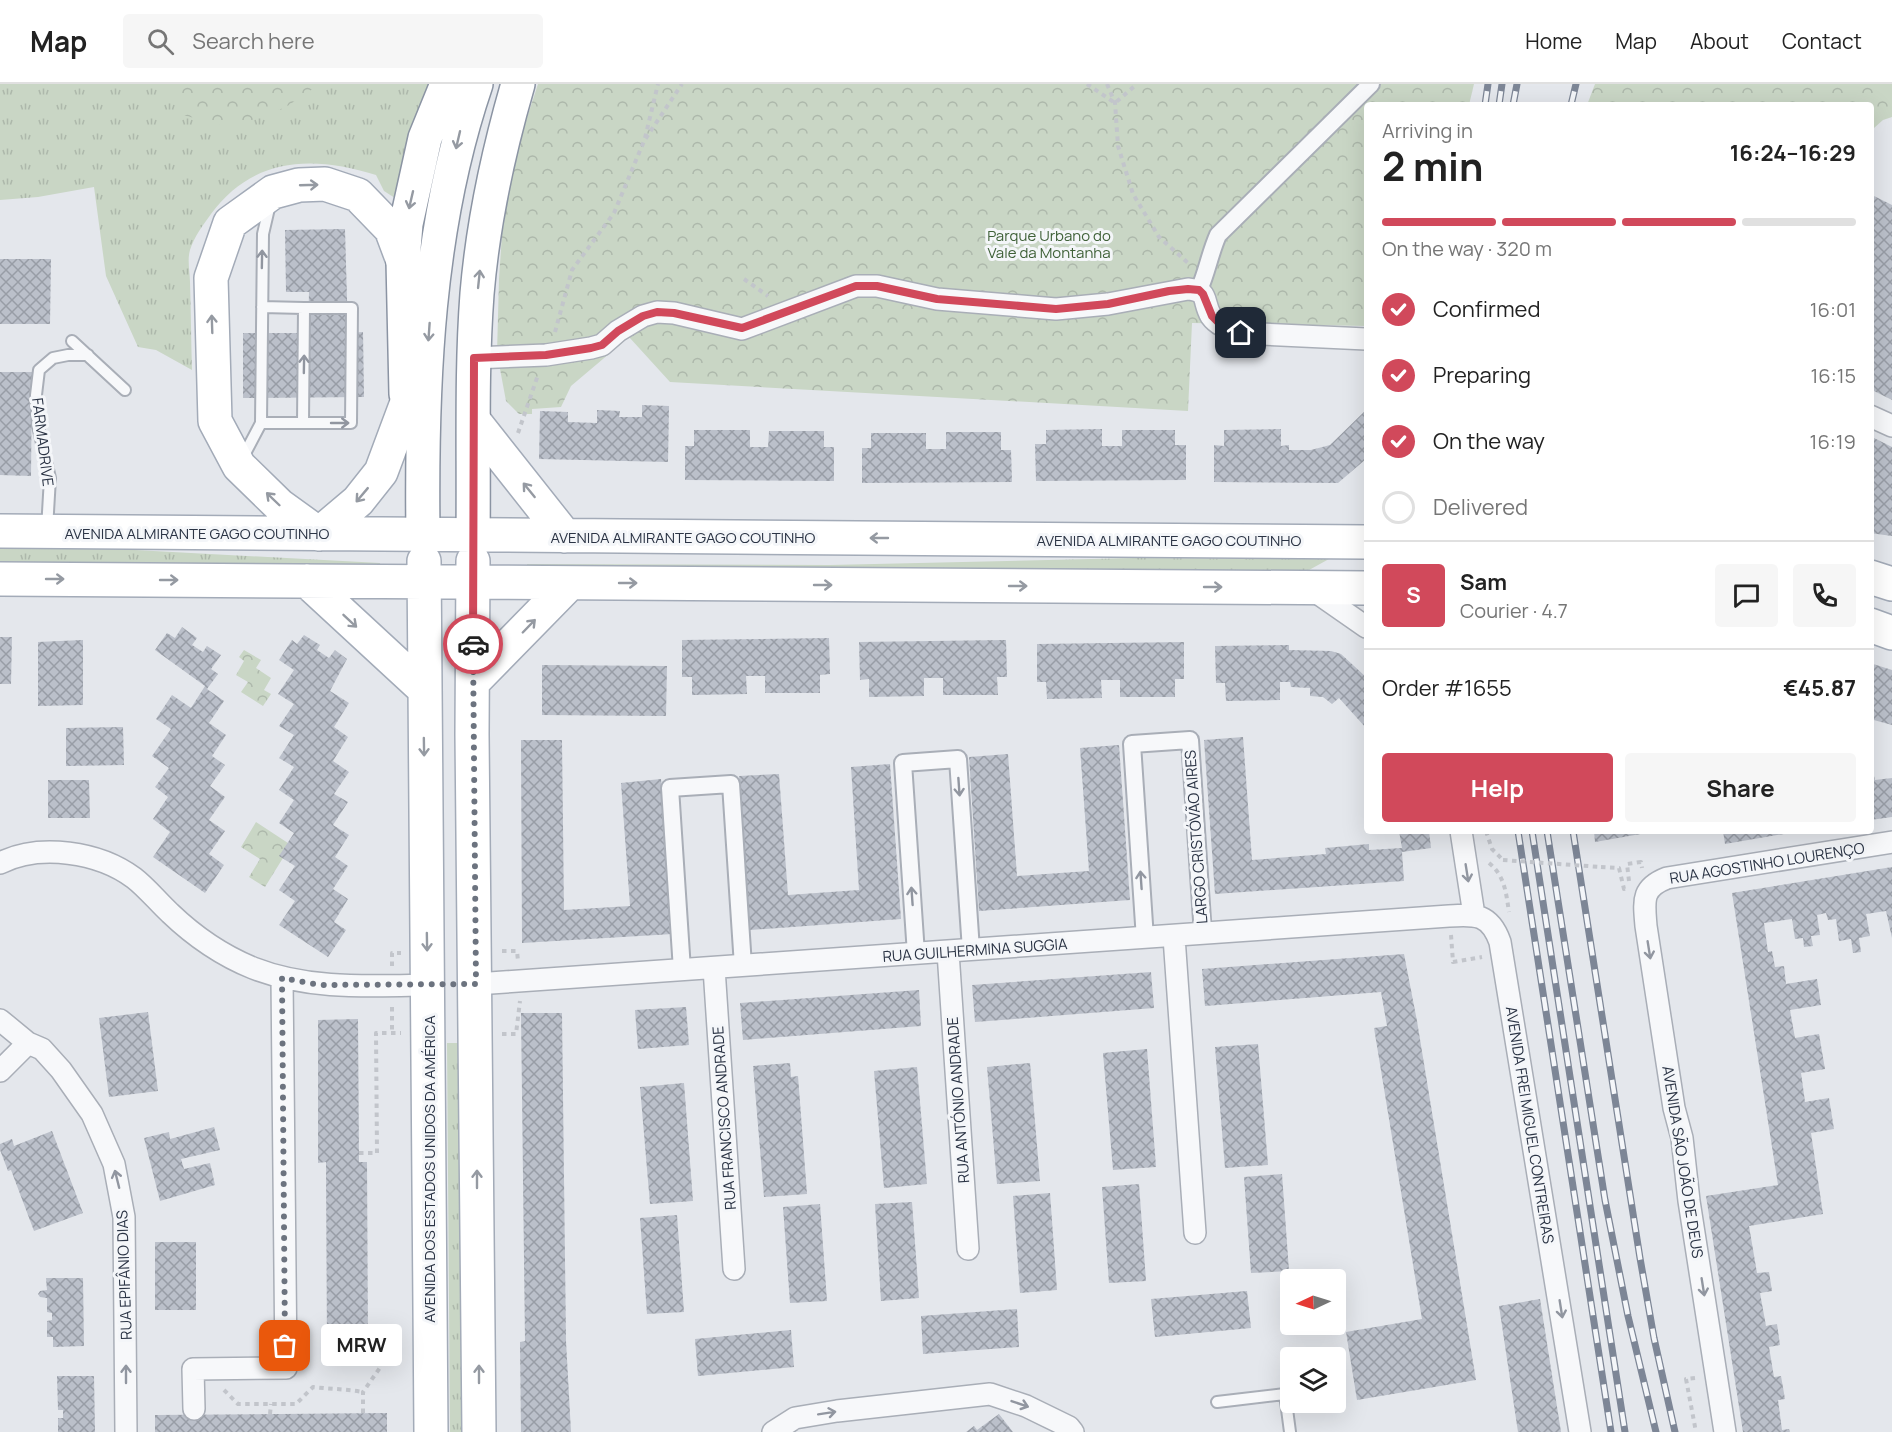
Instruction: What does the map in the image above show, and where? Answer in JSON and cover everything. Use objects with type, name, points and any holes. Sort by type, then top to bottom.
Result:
[{"type":"main road","points":[[422,479],[415,466],[410,443],[406,405],[403,261],[406,224],[425,138],[447,84]]},
{"type":"main road","name":"AVENIDA DOS ESTADOS UNIDOS DA AMÉRICA","points":[[431,1432],[422,479],[427,364],[438,243],[446,189],[460,129],[476,84]]},
{"type":"main road","points":[[479,1432],[473,682],[474,358],[477,293],[490,197],[502,139],[518,84]]},
{"type":"main road","points":[[403,261],[391,229],[358,195],[325,184],[299,185],[273,192],[230,224],[211,278],[215,421],[239,466],[279,505],[319,534],[357,501],[381,472],[406,405]]},
{"type":"main road","points":[[474,422],[565,536]]},
{"type":"main road","name":"AVENIDA ALMIRANTE GAGO COUTINHO","points":[[0,531],[1364,542]]},
{"type":"main road","points":[[1874,578],[1892,584]]},
{"type":"main road","points":[[0,579],[1364,588]]},
{"type":"main road","points":[[307,581],[424,689]]},
{"type":"main road","points":[[473,682],[570,583]]},
{"type":"main road","points":[[1874,627],[1892,633]]},
{"type":"main road","points":[[428,985],[476,984]]},
{"type":"street","points":[[1364,339],[1241,333],[1222,326],[1212,316],[1203,294],[1202,284],[1209,254],[1218,235],[1371,84]]},
{"type":"street","points":[[474,358],[546,355],[591,348],[602,345],[618,331],[650,314],[674,313],[742,328],[856,286],[877,286],[937,299],[1056,309],[1108,304],[1188,289],[1202,284]]},
{"type":"street","points":[[1874,418],[1892,426]]},
{"type":"street","points":[[1310,588],[1364,626]]},
{"type":"street","name":"LARGO CRISTÓVÃO AIRES","points":[[1145,939],[1132,744],[1190,740],[1203,934]]},
{"type":"street","points":[[916,954],[903,763],[958,759],[970,950]]},
{"type":"street","points":[[682,970],[670,788],[731,784],[743,966]]},
{"type":"street","points":[[1461,834],[1474,915]]},
{"type":"street","name":"RUA AGOSTINHO LOURENÇO","points":[[1647,892],[1654,883],[1667,878],[1892,842]]},
{"type":"street","points":[[0,863],[32,854],[59,853],[87,857],[111,865],[134,878],[202,942],[230,958],[282,978],[319,985],[428,985]]},
{"type":"street","name":"AVENIDA SÃO JOÃO DE DEUS","points":[[1647,892],[1644,908],[1646,926],[1674,1108],[1682,1138],[1689,1201],[1725,1432]]},
{"type":"street","name":"RUA GUILHERMINA SUGGIA","points":[[476,984],[1474,915]]},
{"type":"street","name":"AVENIDA FREI MIGUEL CONTREIRAS","points":[[1474,915],[1490,922],[1496,932],[1502,953],[1580,1432]]},
{"type":"street","points":[[1174,936],[1195,1233]]},
{"type":"street","name":"RUA ANTÓNIO ANDRADE","points":[[948,952],[968,1249]]},
{"type":"street","name":"RUA FRANCISCO ANDRADE","points":[[714,968],[734,1269]]},
{"type":"street","points":[[194,1409],[193,1370],[286,1368],[282,978]]},
{"type":"street","name":"RUA EPIFÂNIO DIAS","points":[[0,1020],[28,1043],[42,1049],[78,1091],[92,1114],[114,1164],[124,1217],[126,1432]]},
{"type":"street","points":[[0,1071],[28,1043]]},
{"type":"street","points":[[773,1432],[795,1418],[837,1411],[990,1394],[1026,1406],[1069,1427],[1073,1432]]},
{"type":"lane","points":[[239,466],[261,423],[263,234],[273,192]]},
{"type":"lane","points":[[261,423],[351,423],[352,308],[262,307]]},
{"type":"lane","points":[[303,423],[304,308]]},
{"type":"lane","points":[[72,341],[125,390]]},
{"type":"lane","name":"FARMADRIVE","points":[[47,532],[50,478],[38,426],[36,394],[39,370],[53,358],[88,355]]},
{"type":"lane","points":[[1217,1402],[1285,1394],[1290,1432]]},
{"type":"path","points":[[515,439],[552,344],[572,270],[614,213],[644,141],[658,84]]},
{"type":"path","points":[[644,141],[682,84]]},
{"type":"path","points":[[1087,84],[1115,103]]},
{"type":"path","points":[[1107,84],[1115,103],[1118,146],[1133,194],[1159,237],[1202,284]]},
{"type":"path","points":[[1115,103],[1137,84]]},
{"type":"path","points":[[1487,834],[1491,849],[1503,860],[1619,868],[1624,889],[1630,887],[1627,864]]},
{"type":"path","points":[[1449,916],[1453,962],[1502,953]]},
{"type":"path","points":[[359,1153],[377,1153],[376,1033],[392,1033]]},
{"type":"path","points":[[363,1413],[363,1392],[393,1349]]},
{"type":"path","points":[[1696,1432],[1686,1378],[1695,1377],[1697,1388]]},
{"type":"path","points":[[222,1388],[238,1404],[296,1404],[313,1387],[363,1392]]},
{"type":"path","points":[[270,1414],[271,1404]]},
{"type":"green space","points":[[0,84],[429,84],[417,117],[395,198],[384,191],[376,175],[329,165],[307,164],[265,171],[246,181],[228,195],[211,214],[196,236],[189,254],[192,370],[156,350],[138,347],[106,276],[94,187],[38,197],[0,200]]},
{"type":"green space","points":[[174,84],[320,84],[286,107],[231,128],[183,115]]},
{"type":"green space","name":"Parque Urbano do Vale da Montanha","points":[[538,84],[1474,84],[1470,102],[1364,102],[1364,326],[1192,323],[1188,411],[670,382],[629,337],[571,386],[561,407],[532,409],[532,414],[519,414],[506,401],[497,353],[502,234],[523,130]]},
{"type":"green space","points":[[1595,84],[1892,84],[1892,117],[1883,120],[1874,128],[1874,102],[1588,102]]},
{"type":"green space","points":[[0,547],[98,548],[380,563],[380,569],[0,564]]},
{"type":"green space","points":[[1134,558],[1329,559],[1300,575],[527,570],[527,564],[830,565]]},
{"type":"green space","points":[[244,650],[261,660],[256,668],[271,678],[264,690],[271,694],[263,706],[241,692],[248,682],[236,675],[244,661],[239,657]]},
{"type":"green space","points":[[256,822],[291,845],[265,887],[249,877],[260,859],[241,847]]},
{"type":"green space","points":[[447,1043],[461,1043],[464,1432],[450,1432]]},
{"type":"building","points":[[1874,196],[1892,205],[1892,400],[1874,391]]},
{"type":"building","points":[[345,229],[348,333],[363,332],[364,397],[243,398],[243,333],[308,333],[309,292],[286,292],[285,230]]},
{"type":"building","points":[[0,259],[51,259],[50,324],[0,324]]},
{"type":"building","points":[[0,372],[32,372],[31,476],[0,475]]},
{"type":"building","points":[[642,405],[669,406],[668,462],[539,459],[540,411],[568,412],[568,422],[597,423],[597,410],[620,411],[619,417],[642,417]]},
{"type":"building","points":[[1364,412],[1364,461],[1338,483],[1214,482],[1214,445],[1224,446],[1224,430],[1281,429],[1281,446],[1289,445],[1289,450],[1311,450],[1330,445]]},
{"type":"building","points":[[1102,429],[1102,446],[1122,446],[1122,430],[1175,430],[1175,445],[1186,445],[1186,480],[1036,481],[1035,444],[1046,444],[1046,430]]},
{"type":"building","points":[[694,430],[750,430],[750,447],[768,447],[769,431],[824,431],[824,447],[834,447],[834,481],[685,480],[685,446],[694,446]]},
{"type":"building","points":[[946,432],[1001,432],[1001,450],[1011,450],[1012,482],[862,483],[862,448],[871,448],[871,433],[926,433],[926,449],[946,449]]},
{"type":"building","points":[[1874,438],[1892,447],[1892,536],[1874,534]]},
{"type":"building","points":[[182,627],[197,638],[192,645],[203,652],[207,646],[221,655],[211,669],[218,674],[207,689],[224,701],[209,723],[226,735],[212,756],[225,765],[210,786],[225,797],[209,820],[225,831],[209,854],[224,865],[205,893],[153,857],[170,832],[153,819],[168,797],[155,787],[169,768],[152,756],[171,729],[156,719],[172,695],[191,708],[205,686],[155,650],[167,633],[175,638]]},
{"type":"building","points":[[304,635],[320,645],[317,650],[329,658],[335,650],[347,659],[330,691],[349,703],[334,727],[348,737],[333,761],[349,772],[334,794],[348,802],[333,825],[349,835],[335,857],[348,866],[333,889],[348,899],[334,922],[346,930],[328,957],[279,925],[295,901],[279,890],[295,866],[279,856],[294,833],[279,823],[294,800],[279,790],[294,767],[279,758],[294,735],[279,726],[294,704],[278,694],[294,670],[279,660],[292,640],[297,644]]},
{"type":"building","points":[[0,637],[12,637],[11,684],[0,684]]},
{"type":"building","points":[[829,638],[830,674],[820,675],[820,693],[765,693],[765,676],[746,676],[747,694],[692,695],[692,677],[682,677],[682,640]]},
{"type":"building","points":[[83,640],[83,705],[38,706],[38,642]]},
{"type":"building","points":[[1006,640],[1007,677],[997,677],[998,695],[943,695],[943,678],[924,678],[924,696],[869,697],[869,679],[860,680],[859,642]]},
{"type":"building","points":[[1184,642],[1184,679],[1175,679],[1175,697],[1120,697],[1120,680],[1101,680],[1102,698],[1047,699],[1046,682],[1037,682],[1037,644]]},
{"type":"building","points":[[1289,645],[1289,650],[1331,651],[1341,654],[1364,675],[1364,726],[1339,698],[1332,704],[1323,697],[1310,696],[1310,688],[1291,687],[1290,682],[1280,682],[1280,700],[1226,701],[1225,683],[1216,683],[1215,646]]},
{"type":"building","points":[[1874,664],[1892,670],[1892,725],[1874,720]]},
{"type":"building","points":[[542,665],[667,666],[666,716],[542,715]]},
{"type":"building","points":[[123,727],[124,765],[66,766],[66,728]]},
{"type":"building","points":[[1243,737],[1252,860],[1326,854],[1325,848],[1369,844],[1369,850],[1402,848],[1400,834],[1429,834],[1431,848],[1402,852],[1404,881],[1215,894],[1204,740]]},
{"type":"building","points":[[521,740],[562,740],[564,910],[630,906],[621,783],[661,779],[673,934],[522,943]]},
{"type":"building","points":[[1119,745],[1130,900],[979,911],[969,757],[1008,754],[1017,876],[1089,871],[1080,748]]},
{"type":"building","points":[[890,764],[901,919],[750,930],[739,776],[779,774],[788,895],[859,890],[851,767]]},
{"type":"building","points":[[1874,776],[1875,780],[1892,778],[1892,817],[1874,819]]},
{"type":"building","points":[[48,780],[89,780],[90,818],[48,818]]},
{"type":"building","points":[[1594,834],[1641,834],[1595,842]]},
{"type":"building","points":[[1723,834],[1783,834],[1725,844]]},
{"type":"building","points":[[1892,867],[1892,938],[1886,911],[1866,914],[1870,936],[1859,938],[1861,952],[1853,953],[1851,939],[1839,941],[1836,919],[1828,920],[1826,913],[1817,915],[1820,935],[1811,936],[1813,946],[1804,947],[1803,938],[1795,939],[1792,919],[1764,923],[1768,952],[1772,951],[1775,967],[1784,966],[1786,984],[1817,979],[1821,1005],[1790,1010],[1795,1038],[1819,1034],[1825,1069],[1801,1073],[1805,1102],[1829,1098],[1834,1129],[1811,1133],[1823,1214],[1749,1226],[1757,1273],[1769,1272],[1772,1291],[1760,1293],[1766,1326],[1777,1324],[1780,1345],[1769,1347],[1774,1377],[1781,1376],[1785,1399],[1778,1400],[1782,1430],[1789,1429],[1790,1432],[1743,1432],[1706,1196],[1778,1185],[1732,893]]},
{"type":"building","points":[[1404,954],[1476,1380],[1357,1400],[1346,1332],[1422,1319],[1374,1028],[1387,1026],[1381,992],[1205,1006],[1202,969]]},
{"type":"building","points":[[1151,972],[1154,1008],[975,1022],[972,985]]},
{"type":"building","points":[[919,990],[921,1026],[743,1040],[740,1003]]},
{"type":"building","points":[[686,1007],[689,1045],[638,1049],[635,1010]]},
{"type":"building","points":[[148,1012],[158,1091],[109,1097],[99,1018]]},
{"type":"building","points":[[521,1013],[562,1013],[566,1341],[571,1432],[521,1432],[520,1342],[525,1341]]},
{"type":"building","points":[[358,1019],[359,1162],[367,1162],[368,1350],[327,1350],[326,1162],[318,1163],[318,1020]]},
{"type":"building","points":[[1258,1044],[1268,1165],[1225,1168],[1215,1047]]},
{"type":"building","points":[[1147,1049],[1156,1167],[1113,1170],[1103,1053]]},
{"type":"building","points":[[790,1063],[791,1077],[798,1076],[807,1194],[764,1197],[753,1066]]},
{"type":"building","points":[[1030,1063],[1040,1181],[997,1184],[987,1067]]},
{"type":"building","points":[[917,1067],[927,1184],[884,1188],[874,1071]]},
{"type":"building","points":[[684,1083],[693,1201],[650,1204],[640,1087]]},
{"type":"building","points":[[214,1127],[220,1150],[181,1159],[184,1169],[210,1163],[215,1185],[160,1201],[144,1138],[169,1132],[170,1139]]},
{"type":"building","points":[[52,1131],[83,1213],[34,1231],[11,1170],[8,1171],[0,1144],[12,1139],[14,1146]]},
{"type":"building","points":[[1282,1174],[1289,1269],[1251,1273],[1244,1177]]},
{"type":"building","points":[[1139,1184],[1146,1281],[1109,1283],[1102,1187]]},
{"type":"building","points":[[1050,1193],[1057,1290],[1020,1293],[1013,1196]]},
{"type":"building","points":[[912,1202],[919,1298],[881,1301],[875,1204]]},
{"type":"building","points":[[820,1204],[827,1301],[790,1303],[783,1207]]},
{"type":"building","points":[[677,1215],[684,1312],[647,1314],[640,1218]]},
{"type":"building","points":[[155,1242],[196,1242],[196,1310],[155,1310]]},
{"type":"building","points":[[46,1278],[83,1278],[84,1346],[53,1347],[53,1337],[47,1337],[47,1321],[52,1320],[52,1313],[47,1312],[47,1298],[40,1297],[38,1294],[40,1291],[47,1290]]},
{"type":"building","points":[[1247,1291],[1251,1328],[1155,1337],[1151,1299]]},
{"type":"building","points":[[1540,1299],[1561,1432],[1518,1432],[1499,1306]]},
{"type":"building","points":[[1017,1309],[1019,1347],[923,1354],[921,1316]]},
{"type":"building","points":[[791,1330],[794,1367],[698,1376],[695,1339]]},
{"type":"building","points":[[57,1376],[94,1376],[95,1432],[58,1432],[58,1418],[63,1418],[63,1410],[58,1410]]},
{"type":"building","points":[[387,1413],[387,1432],[155,1432],[155,1415]]},
{"type":"building","points":[[999,1414],[1013,1432],[966,1432],[974,1426],[977,1430]]},
{"type":"railway","points":[[1485,102],[1488,84]]},
{"type":"railway","points":[[1499,102],[1502,84]]},
{"type":"railway","points":[[1514,102],[1517,84]]},
{"type":"railway","points":[[1572,102],[1576,84]]},
{"type":"railway","points":[[1518,834],[1611,1432]]},
{"type":"railway","points":[[1532,834],[1625,1432]]},
{"type":"railway","points":[[1547,834],[1605,1200],[1628,1316],[1656,1432]]},
{"type":"railway","points":[[1573,834],[1640,1258],[1654,1338],[1675,1432]]},
{"type":"way so far","points":[[285,1346],[282,978],[319,985],[476,984],[473,644]]},
{"type":"place","name":"MRW","points":[[285,1346]]},
{"type":"route","points":[[473,644],[474,358],[546,355],[591,348],[602,345],[618,331],[643,316],[657,312],[674,313],[742,328],[749,327],[856,286],[877,286],[937,299],[1056,309],[1108,304],[1169,291],[1199,290],[1212,316],[1222,326],[1241,333]]}]
